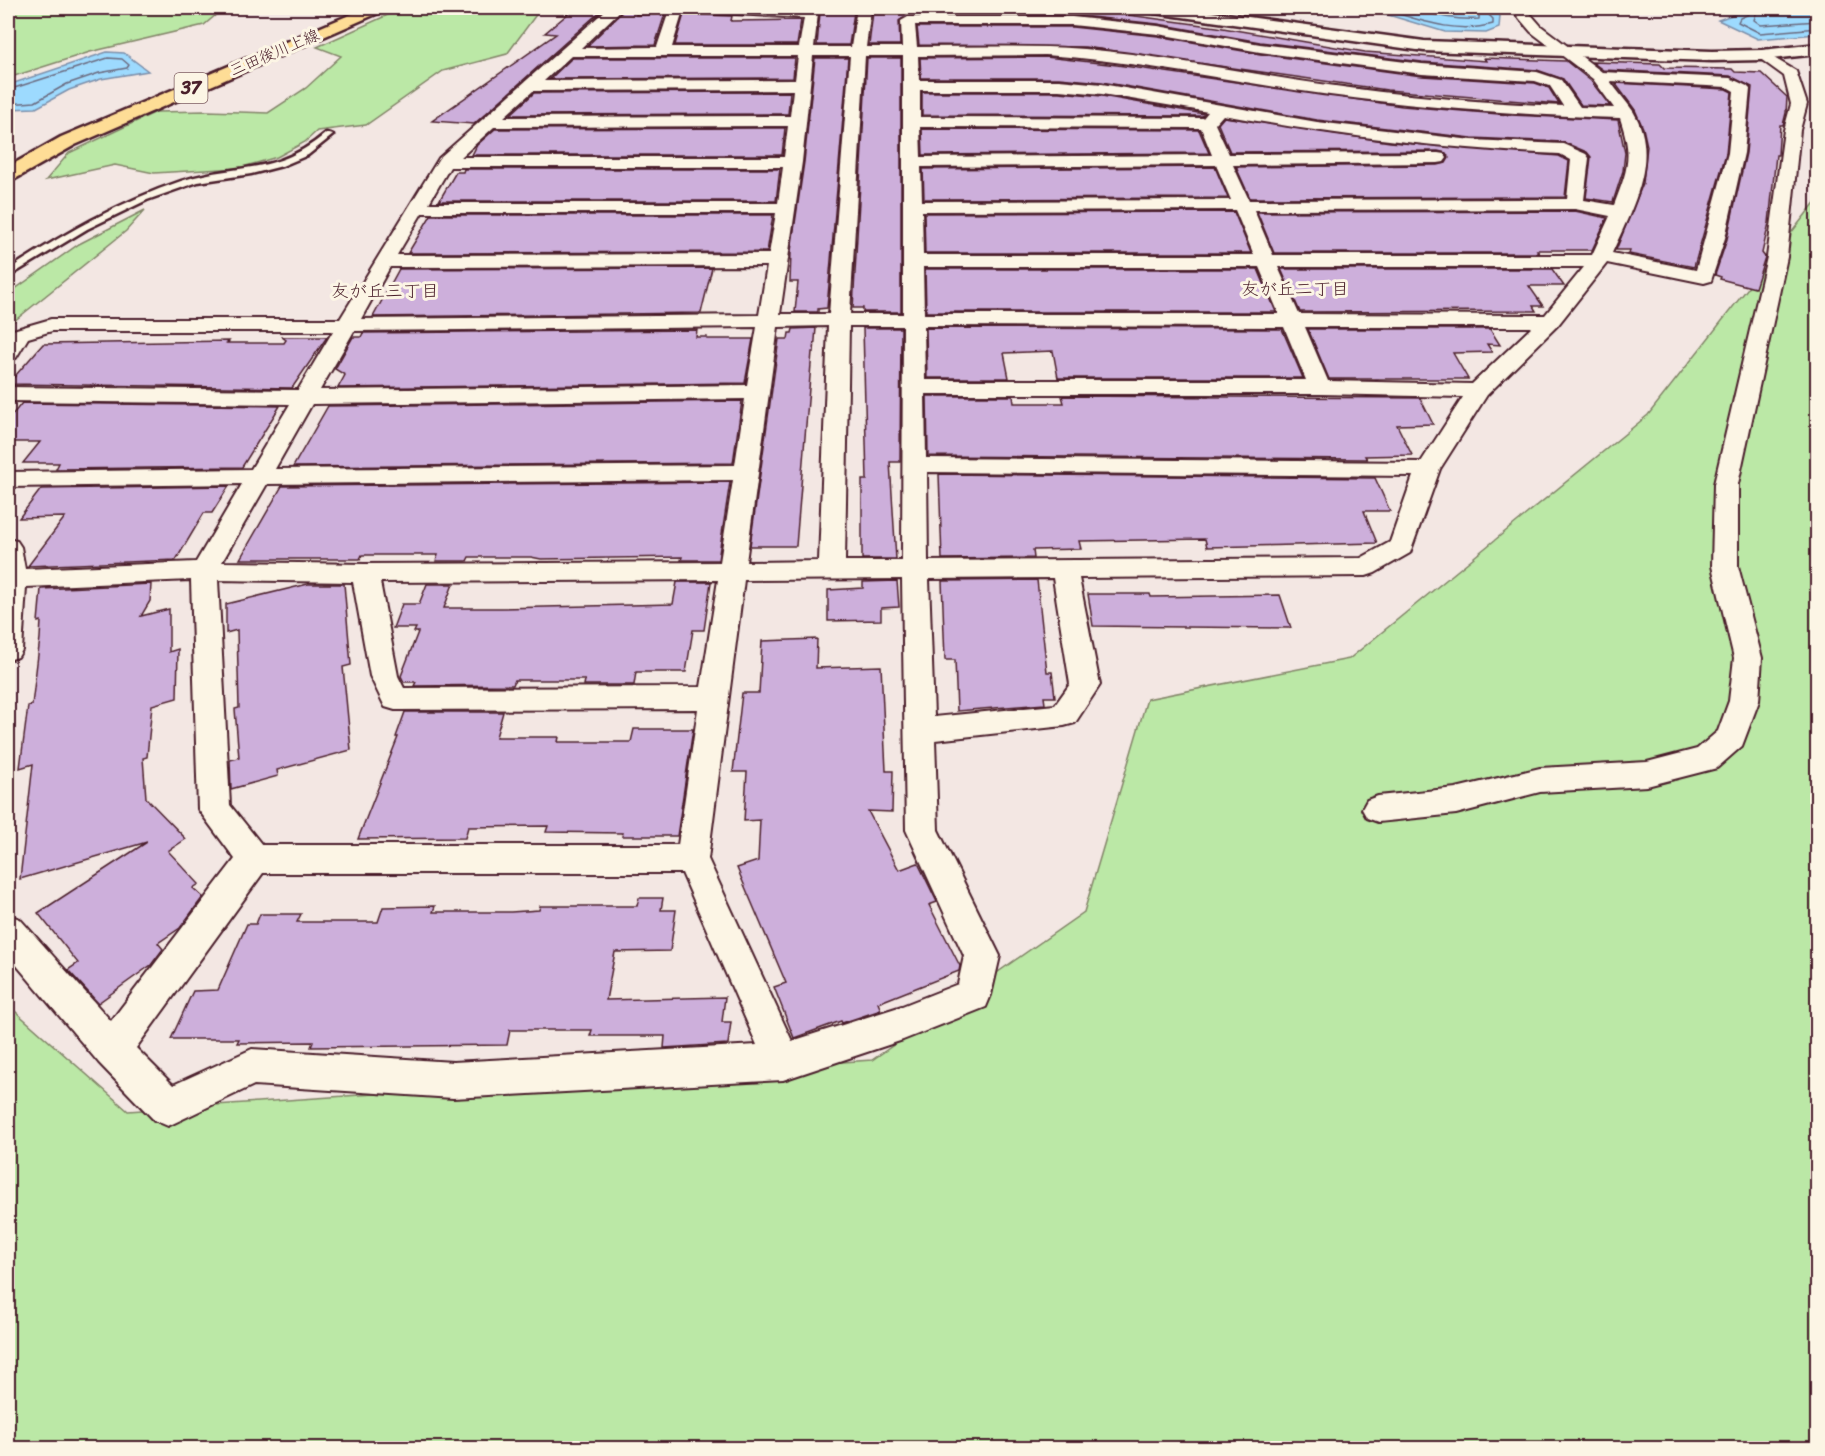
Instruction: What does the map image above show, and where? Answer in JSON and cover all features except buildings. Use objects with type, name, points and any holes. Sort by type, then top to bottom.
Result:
[{"type":"main road","name":"三田後川上線","points":[[8,175],[68,141],[378,8]]},
{"type":"street","points":[[254,859],[214,809],[204,571],[346,325],[445,162],[616,8]]},
{"type":"street","points":[[663,52],[677,8]]},
{"type":"street","points":[[701,8],[743,16],[811,14],[796,121],[793,162],[745,472],[734,571],[692,859],[783,1062]]},
{"type":"street","points":[[832,569],[839,320],[858,51],[864,8]]},
{"type":"street","points":[[1154,8],[1387,42],[1456,48],[1712,56],[1762,55],[1818,48]]},
{"type":"street","points":[[13,578],[204,571],[365,573],[1064,567],[1366,567],[1401,548],[1428,469],[1479,391],[1551,321],[1600,258],[1621,212],[1637,166],[1636,141],[1626,113],[1598,76],[1536,29],[1521,12],[1521,8]]},
{"type":"street","points":[[8,930],[112,1050],[168,1107],[252,1067],[453,1080],[783,1062],[903,1023],[973,995],[982,956],[922,830],[915,569],[912,85],[908,51],[908,21],[1072,21],[1158,30],[1260,48],[1422,69],[1537,77],[1556,83],[1575,112]]},
{"type":"street","points":[[568,52],[663,52],[735,47],[805,52],[1102,54],[1367,95],[1487,107],[1626,113]]},
{"type":"street","points":[[1239,76],[1260,48]]},
{"type":"street","points":[[1378,809],[1456,801],[1540,780],[1647,774],[1706,759],[1731,738],[1744,701],[1748,658],[1725,566],[1726,483],[1777,257],[1792,130],[1798,104],[1791,74],[1762,55]]},
{"type":"street","points":[[912,261],[1600,258],[1704,277],[1716,238],[1736,153],[1742,89],[1730,83],[1598,76]]},
{"type":"street","points":[[531,86],[801,85]]},
{"type":"street","points":[[912,85],[1059,85],[1102,89],[1213,117]]},
{"type":"street","points":[[1213,117],[1223,160],[1240,205],[1320,387]]},
{"type":"street","points":[[912,122],[1213,117],[1472,145],[1563,149],[1580,158],[1575,204]]},
{"type":"street","points":[[492,122],[796,121]]},
{"type":"street","points":[[913,162],[1467,158],[1472,145]]},
{"type":"street","points":[[445,162],[793,162]]},
{"type":"street","points":[[911,206],[1575,204],[1621,212]]},
{"type":"street","points":[[417,208],[786,208]]},
{"type":"street","points":[[384,261],[779,260]]},
{"type":"street","points":[[8,353],[20,334],[51,325],[346,325],[839,320],[1551,321]]},
{"type":"street","points":[[915,387],[1320,387],[1479,391]]},
{"type":"street","points":[[8,393],[305,397],[757,392]]},
{"type":"street","points":[[915,465],[1428,469]]},
{"type":"street","points":[[8,479],[745,472]]},
{"type":"street","points":[[8,547],[13,578],[8,650]]},
{"type":"street","points":[[918,730],[1064,715],[1085,685],[1064,567]]},
{"type":"street","points":[[365,573],[384,676],[395,699],[716,698]]},
{"type":"street","points":[[254,859],[692,859]]},
{"type":"street","points":[[112,1050],[254,859]]},
{"type":"lane","points":[[8,274],[38,254],[123,206],[204,177],[262,169],[296,160],[318,146],[329,135]]},
{"type":"green space","points":[[8,8],[224,8],[204,25],[90,52],[8,78]]},
{"type":"green space","points":[[403,8],[541,8],[507,54],[443,71],[366,125],[317,131],[305,142],[277,157],[239,168],[154,173],[115,165],[46,180],[69,153],[156,112],[268,113],[306,88],[341,56],[317,47]]},
{"type":"green space","points":[[1817,200],[1817,1448],[8,1448],[8,1005],[128,1111],[872,1060],[1084,912],[1147,699],[1349,659],[1648,415]]},
{"type":"green space","points":[[145,210],[126,231],[8,326],[8,294],[79,244]]},
{"type":"water","points":[[1365,8],[1489,8],[1500,16],[1499,28],[1486,33],[1445,32]]},
{"type":"water","points":[[1751,8],[1817,8],[1817,34],[1758,39],[1718,20]]},
{"type":"water","points":[[107,52],[124,53],[148,71],[101,79],[69,90],[36,108],[8,109],[8,85]]},
{"type":"district","name":"友が丘二丁目","points":[[1295,289]]},
{"type":"district","name":"友が丘三丁目","points":[[385,291]]}]
